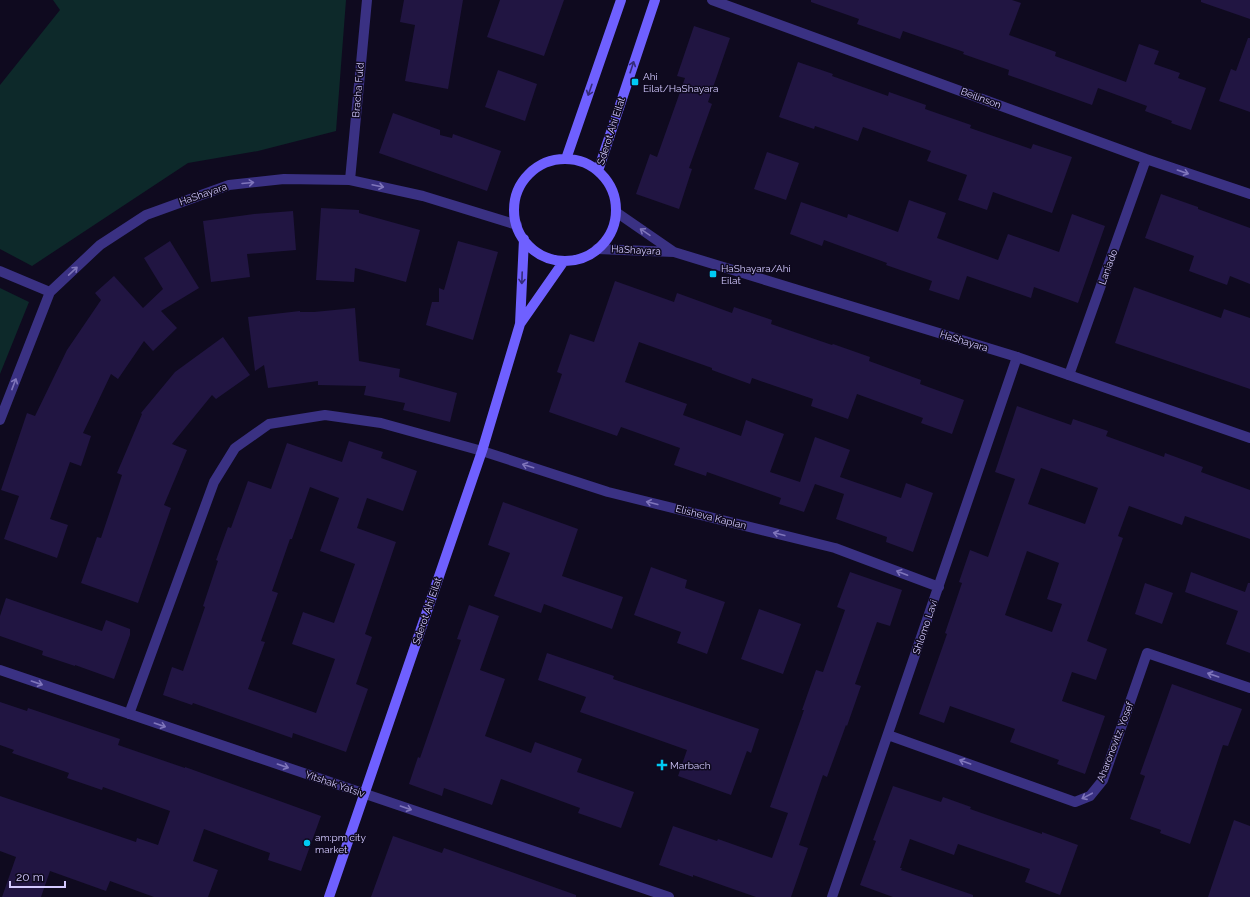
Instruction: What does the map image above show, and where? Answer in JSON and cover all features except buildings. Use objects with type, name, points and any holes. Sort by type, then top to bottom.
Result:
[{"type":"main road","points":[[566,159],[621,0]]},
{"type":"main road","name":"Sderot Ahi Eilat","points":[[598,171],[655,0]]},
{"type":"main road","points":[[566,159],[578,160],[588,164],[598,171],[608,182],[614,197],[616,212],[613,228],[605,242],[593,252],[579,259],[564,261],[548,258],[534,250],[524,239],[517,225],[514,209],[517,193],[524,179],[536,168],[550,161],[566,159]]},
{"type":"main road","name":"Sderot Ahi Eilat","points":[[329,897],[482,451],[520,324],[524,239]]},
{"type":"main road","name":"Sderot Ahi Eilat","points":[[520,324],[564,261]]},
{"type":"street","name":"Bracha Fuld","points":[[350,180],[367,0]]},
{"type":"street","name":"Beilinson","points":[[712,0],[1146,159],[1250,194]]},
{"type":"street","name":"Laniado","points":[[1069,375],[1146,159]]},
{"type":"street","name":"HaShayara","points":[[0,420],[50,292],[100,245],[146,215],[229,185],[284,180],[350,180],[423,196],[517,225]]},
{"type":"street","name":"HaShayara","points":[[616,212],[674,252]]},
{"type":"street","name":"HaShayara","points":[[597,249],[674,252],[1017,357],[1250,438]]},
{"type":"street","points":[[0,272],[50,292]]},
{"type":"street","name":"Shlomo Lavi","points":[[832,897],[1017,357]]},
{"type":"street","name":"Elisheva Kaplan","points":[[129,714],[214,482],[235,448],[269,424],[325,415],[380,422],[482,451],[608,492],[835,548],[939,587]]},
{"type":"street","name":"Aharonovitz, Yosef","points":[[888,735],[1075,802],[1090,796],[1103,780],[1147,653],[1250,688]]},
{"type":"street","name":"Yitshak Yatsiv","points":[[0,670],[669,897]]},
{"type":"green space","points":[[53,0],[346,0],[336,131],[258,151],[188,163],[32,266],[0,249],[0,85],[60,10]]},
{"type":"green space","points":[[0,288],[29,302],[0,374]]},
{"type":"place","name":"Ahi Eilat/HaShayara","points":[[635,82]]},
{"type":"place","name":"HaShayara/Ahi Eilat","points":[[713,274]]},
{"type":"place","name":"Marbach","points":[[662,765]]},
{"type":"place","name":"am:pm city market","points":[[307,843]]}]
